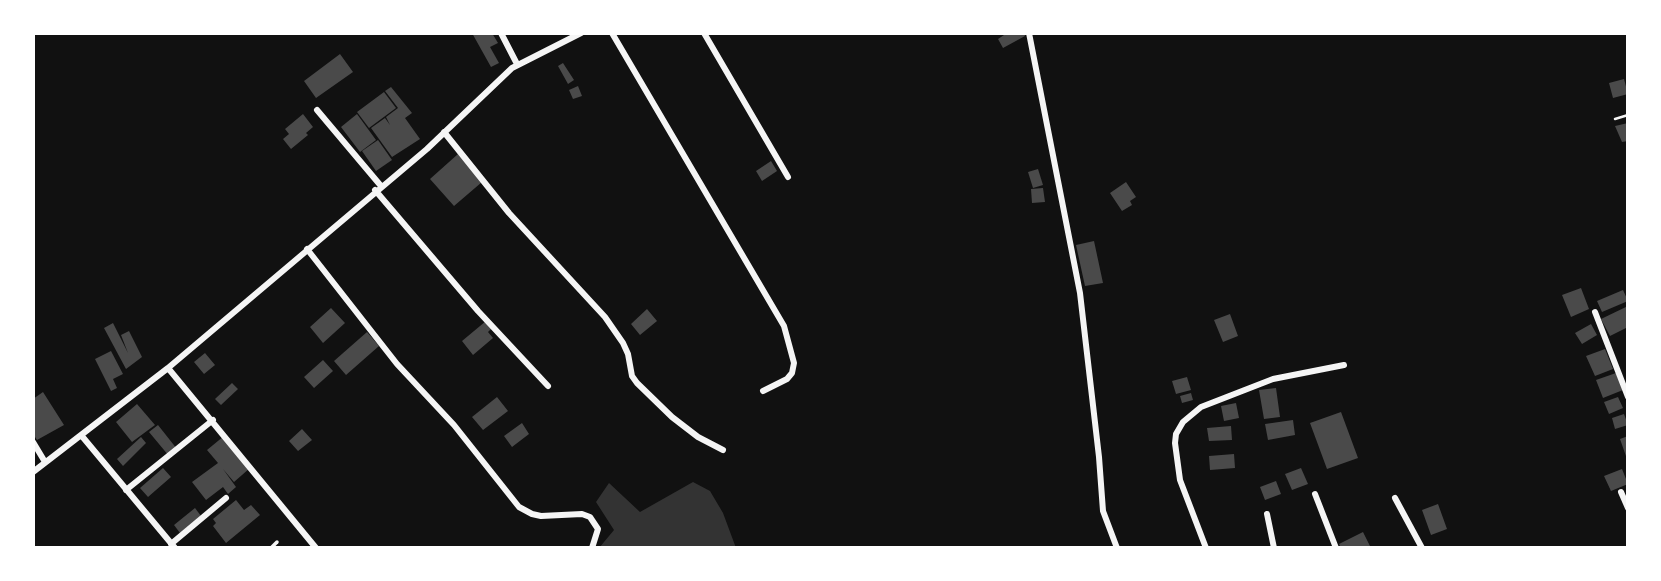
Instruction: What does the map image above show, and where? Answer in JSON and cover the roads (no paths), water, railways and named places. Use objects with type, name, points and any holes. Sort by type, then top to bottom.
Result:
[{"type":"street","points":[[501,33],[517,64]]},
{"type":"street","points":[[33,472],[168,368],[444,132],[517,64],[580,33]]},
{"type":"street","points":[[612,33],[784,326],[794,363],[792,373],[788,379],[762,391]]},
{"type":"street","points":[[704,33],[788,177]]},
{"type":"street","points":[[1029,33],[1080,293],[1103,511],[1117,548]]},
{"type":"street","points":[[317,110],[478,311],[548,386]]},
{"type":"street","points":[[444,132],[509,212],[605,317],[623,343],[632,376],[637,383],[698,437],[723,450]]},
{"type":"street","points":[[307,249],[397,364],[454,425],[519,507],[541,516],[582,514],[590,517],[598,529],[592,548]]},
{"type":"street","points":[[1595,312],[1628,397]]},
{"type":"street","points":[[1206,548],[1180,480],[1175,443],[1176,434],[1183,422],[1201,407],[1273,379],[1344,365]]},
{"type":"street","points":[[168,368],[316,548]]},
{"type":"street","points":[[126,490],[213,420]]},
{"type":"street","points":[[81,435],[173,546],[226,498]]},
{"type":"street","points":[[33,442],[45,462]]},
{"type":"street","points":[[1621,492],[1628,508]]},
{"type":"street","points":[[1315,494],[1336,548]]},
{"type":"street","points":[[1395,498],[1422,548]]},
{"type":"street","points":[[1267,514],[1274,548]]},
{"type":"lane","points":[[271,548],[278,542]]}]
